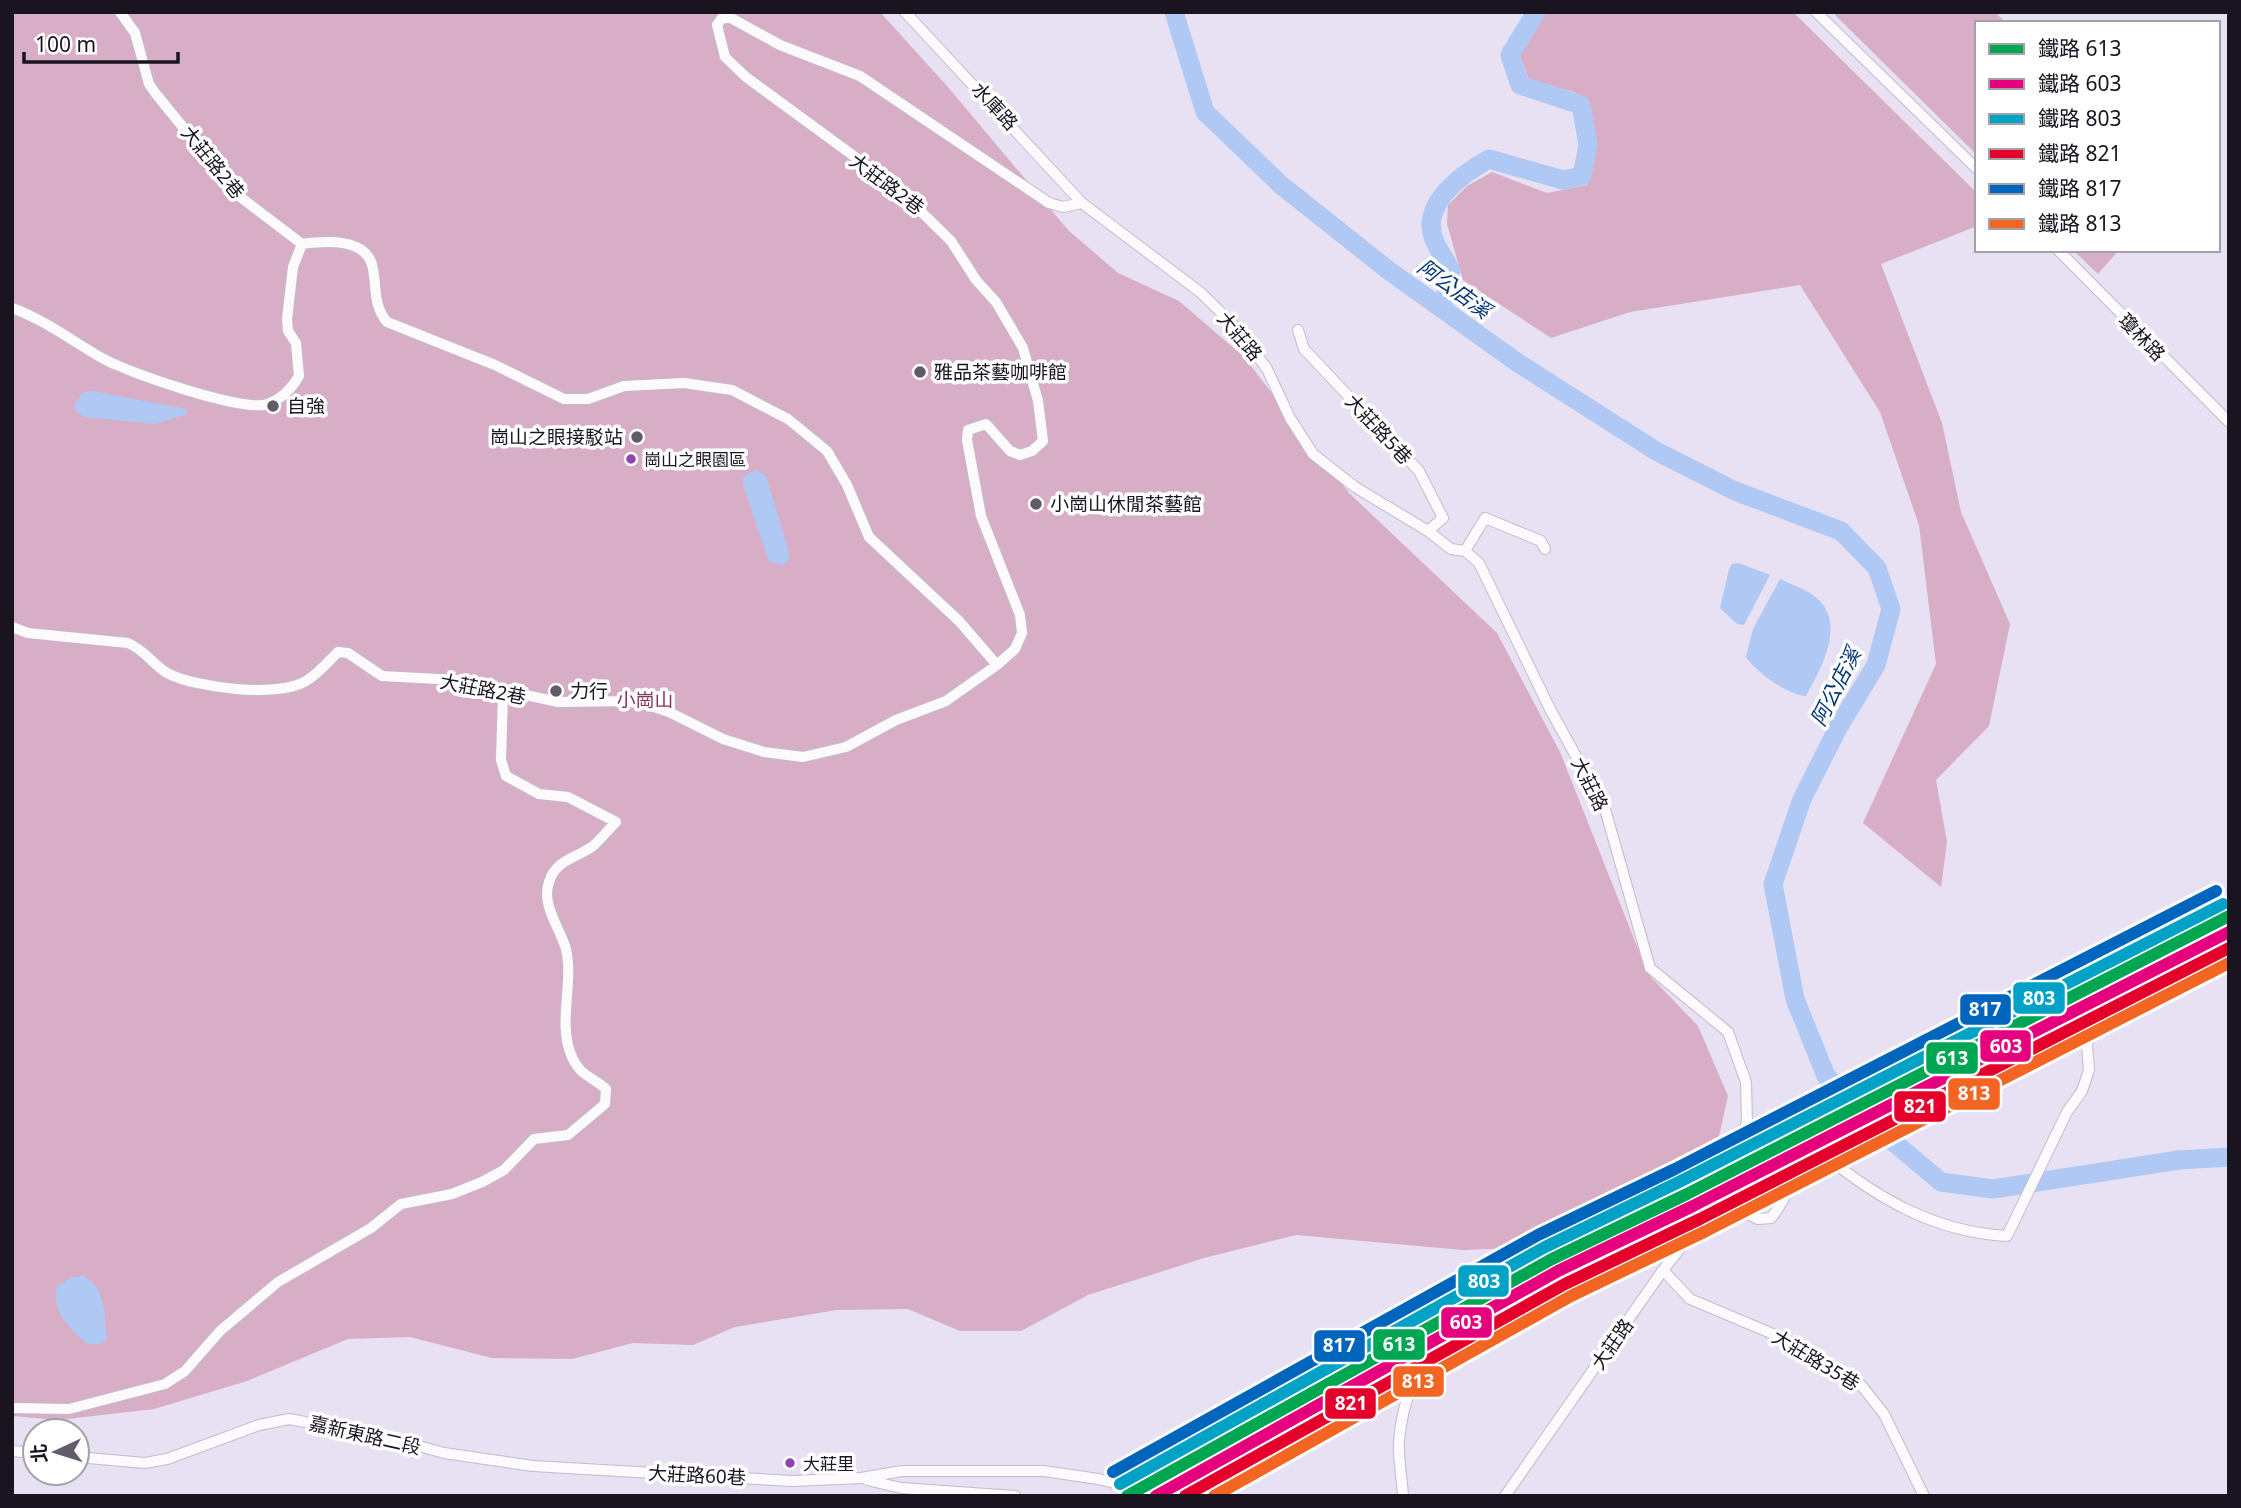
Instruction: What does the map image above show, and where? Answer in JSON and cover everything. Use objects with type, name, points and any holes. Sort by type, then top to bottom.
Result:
[{"type":"street","name":"大莊路2巷","points":[[120,12],[135,33],[149,84],[156,94],[239,196],[302,244]]},
{"type":"street","name":"水庫路","points":[[905,12],[1082,203]]},
{"type":"street","points":[[1816,12],[1975,167]]},
{"type":"street","name":"大莊路2巷","points":[[12,627],[28,633],[128,643],[142,649],[168,673],[185,682],[216,688],[287,687],[304,683],[338,652],[348,653],[383,676],[456,680],[558,702],[636,701],[669,712],[723,739],[764,752],[803,757],[846,747],[897,720],[946,701],[997,665],[1014,649],[1022,633],[1020,615],[981,516],[967,440],[968,430],[986,424],[1010,451],[1020,455],[1032,452],[1043,441],[1038,401],[1023,348],[996,302],[931,218],[896,187],[746,77],[725,57],[717,25],[722,18],[731,18],[780,45],[860,76],[1049,203],[1063,207],[1082,203]]},
{"type":"street","name":"大莊路","points":[[1082,203],[1200,292],[1238,329],[1267,369],[1290,418],[1313,454],[1355,486],[1428,531],[1451,549],[1465,551],[1479,563],[1550,709],[1605,809],[1619,867],[1650,968],[1728,1032],[1746,1082],[1747,1122],[1719,1200],[1663,1270],[1505,1496]]},
{"type":"street","points":[[12,308],[57,329],[102,358],[131,372],[214,398],[265,405],[282,396],[299,376],[296,343],[288,331],[287,318],[293,267],[302,244],[326,240],[347,243],[367,257],[373,266],[377,308],[387,322],[495,365],[564,398],[588,399],[624,386],[684,383],[732,390],[788,419],[827,451],[846,485],[869,537],[959,621],[997,665]]},
{"type":"street","name":"瓊林路","points":[[2060,252],[2229,422]]},
{"type":"street","name":"大莊路5巷","points":[[1298,330],[1304,349],[1419,471],[1443,518],[1428,531]]},
{"type":"street","points":[[1465,551],[1485,518],[1541,541],[1545,549]]},
{"type":"street","points":[[12,1408],[69,1409],[165,1384],[185,1371],[220,1331],[278,1282],[371,1228],[401,1204],[452,1194],[505,1170],[534,1139],[568,1135],[605,1104],[606,1089],[583,1075],[571,1055],[566,1021],[569,969],[565,948],[547,897],[548,883],[558,865],[592,847],[616,822],[568,797],[539,794],[506,776],[501,760],[503,691]]},
{"type":"street","points":[[1719,1200],[1758,1219],[1771,1218],[1795,1175],[1812,1158],[1823,1154],[1856,1181],[1898,1207],[1942,1225],[2007,1236],[2067,1112],[2082,1091],[2089,1070],[2087,1045],[2093,1024],[2112,1004],[2229,939]]},
{"type":"street","name":"大莊路35巷","points":[[1663,1270],[1690,1299],[1773,1334],[1834,1375],[1861,1385],[1884,1414],[1924,1496]]},
{"type":"street","points":[[1403,1496],[1399,1443],[1405,1404],[1423,1356],[1457,1289]]},
{"type":"street","name":"嘉新東路二段","points":[[91,1458],[145,1463],[167,1460],[259,1424],[289,1419],[390,1438],[444,1454],[533,1466]]},
{"type":"street","name":"大莊路60巷","points":[[533,1466],[792,1481],[861,1478],[902,1471],[1044,1471],[1098,1479],[1168,1496]]},
{"type":"street","name":"大莊路60巷","points":[[861,1478],[901,1488],[1015,1496]]},
{"type":"green space","name":"小崗山","points":[[12,12],[880,12],[947,86],[1068,230],[1118,273],[1179,301],[1244,357],[1349,493],[1497,633],[1560,752],[1648,974],[1698,1026],[1728,1096],[1715,1154],[1655,1194],[1540,1247],[1463,1250],[1296,1235],[1204,1258],[1088,1295],[1021,1331],[960,1331],[908,1309],[837,1310],[735,1327],[693,1345],[633,1343],[572,1359],[492,1358],[410,1337],[348,1339],[247,1381],[154,1409],[85,1417],[12,1416]]},
{"type":"green space","points":[[1548,12],[1793,12],[1975,191],[1975,227],[1881,264],[1942,423],[1961,512],[2010,624],[1989,726],[1936,780],[1947,842],[1941,887],[1863,823],[1936,664],[1919,525],[1880,412],[1800,285],[1630,312],[1551,338],[1463,280],[1447,224],[1448,205],[1467,186],[1492,172],[1547,193],[1587,185],[1590,175],[1594,144],[1589,103],[1574,92],[1529,80],[1520,56],[1539,19]]},
{"type":"green space","points":[[1832,12],[1995,12],[2004,21],[1975,21],[1975,153]]},
{"type":"green space","points":[[2075,252],[2117,252],[2098,274]]},
{"type":"water","points":[[92,391],[186,409],[187,414],[155,424],[84,417],[75,410],[75,403],[83,392]]},
{"type":"water","points":[[756,470],[766,476],[789,552],[789,560],[783,565],[769,562],[744,488],[743,477]]},
{"type":"water","points":[[1739,563],[1770,575],[1744,625],[1737,624],[1720,608],[1729,569],[1732,564]]},
{"type":"water","points":[[1780,579],[1810,593],[1822,603],[1828,615],[1831,629],[1829,643],[1806,696],[1790,692],[1773,682],[1746,657],[1753,629]]},
{"type":"water","points":[[83,1276],[96,1287],[103,1303],[107,1340],[98,1344],[87,1344],[63,1318],[57,1304],[57,1286],[73,1277]]},
{"type":"waterway","name":"阿公店溪","points":[[1174,12],[1205,112],[1281,185],[1388,270],[1518,363],[1656,451],[1735,491],[1841,531],[1877,568],[1891,609],[1876,665],[1839,726],[1802,799],[1773,884],[1795,999],[1826,1076],[1890,1139],[1941,1182],[1993,1189],[2179,1160],[2229,1157]]},
{"type":"waterway","points":[[1451,271],[1435,242],[1431,228],[1432,216],[1437,203],[1467,173],[1489,159],[1563,180],[1582,176],[1588,145],[1581,105],[1520,85],[1510,55],[1536,12]]},
{"type":"waterway","points":[[1442,309],[1447,288]]},
{"type":"rail line","name":"817","points":[[1113,1472],[1538,1235],[1675,1169],[2216,891]]},
{"type":"rail line","name":"803","points":[[1120,1484],[1545,1247],[1681,1181],[2223,904]]},
{"type":"rail line","name":"613","points":[[1127,1496],[1552,1259],[1687,1194],[2229,916]]},
{"type":"rail line","name":"603","points":[[1156,1496],[1558,1271],[1693,1206],[2229,932]]},
{"type":"rail line","name":"821","points":[[1185,1496],[1565,1284],[1700,1219],[2229,948]]},
{"type":"rail line","name":"813","points":[[1214,1496],[1571,1296],[1706,1231],[2229,963]]},
{"type":"place","name":"雅品茶藝咖啡館","points":[[920,372]]},
{"type":"place","name":"自強","points":[[273,406]]},
{"type":"place","name":"崗山之眼接駁站","points":[[637,437]]},
{"type":"place","name":"崗山之眼園區","points":[[631,459]]},
{"type":"place","name":"小崗山休閒茶藝館","points":[[1036,504]]},
{"type":"place","name":"力行","points":[[556,691]]},
{"type":"place","name":"大莊里","points":[[790,1463]]}]
